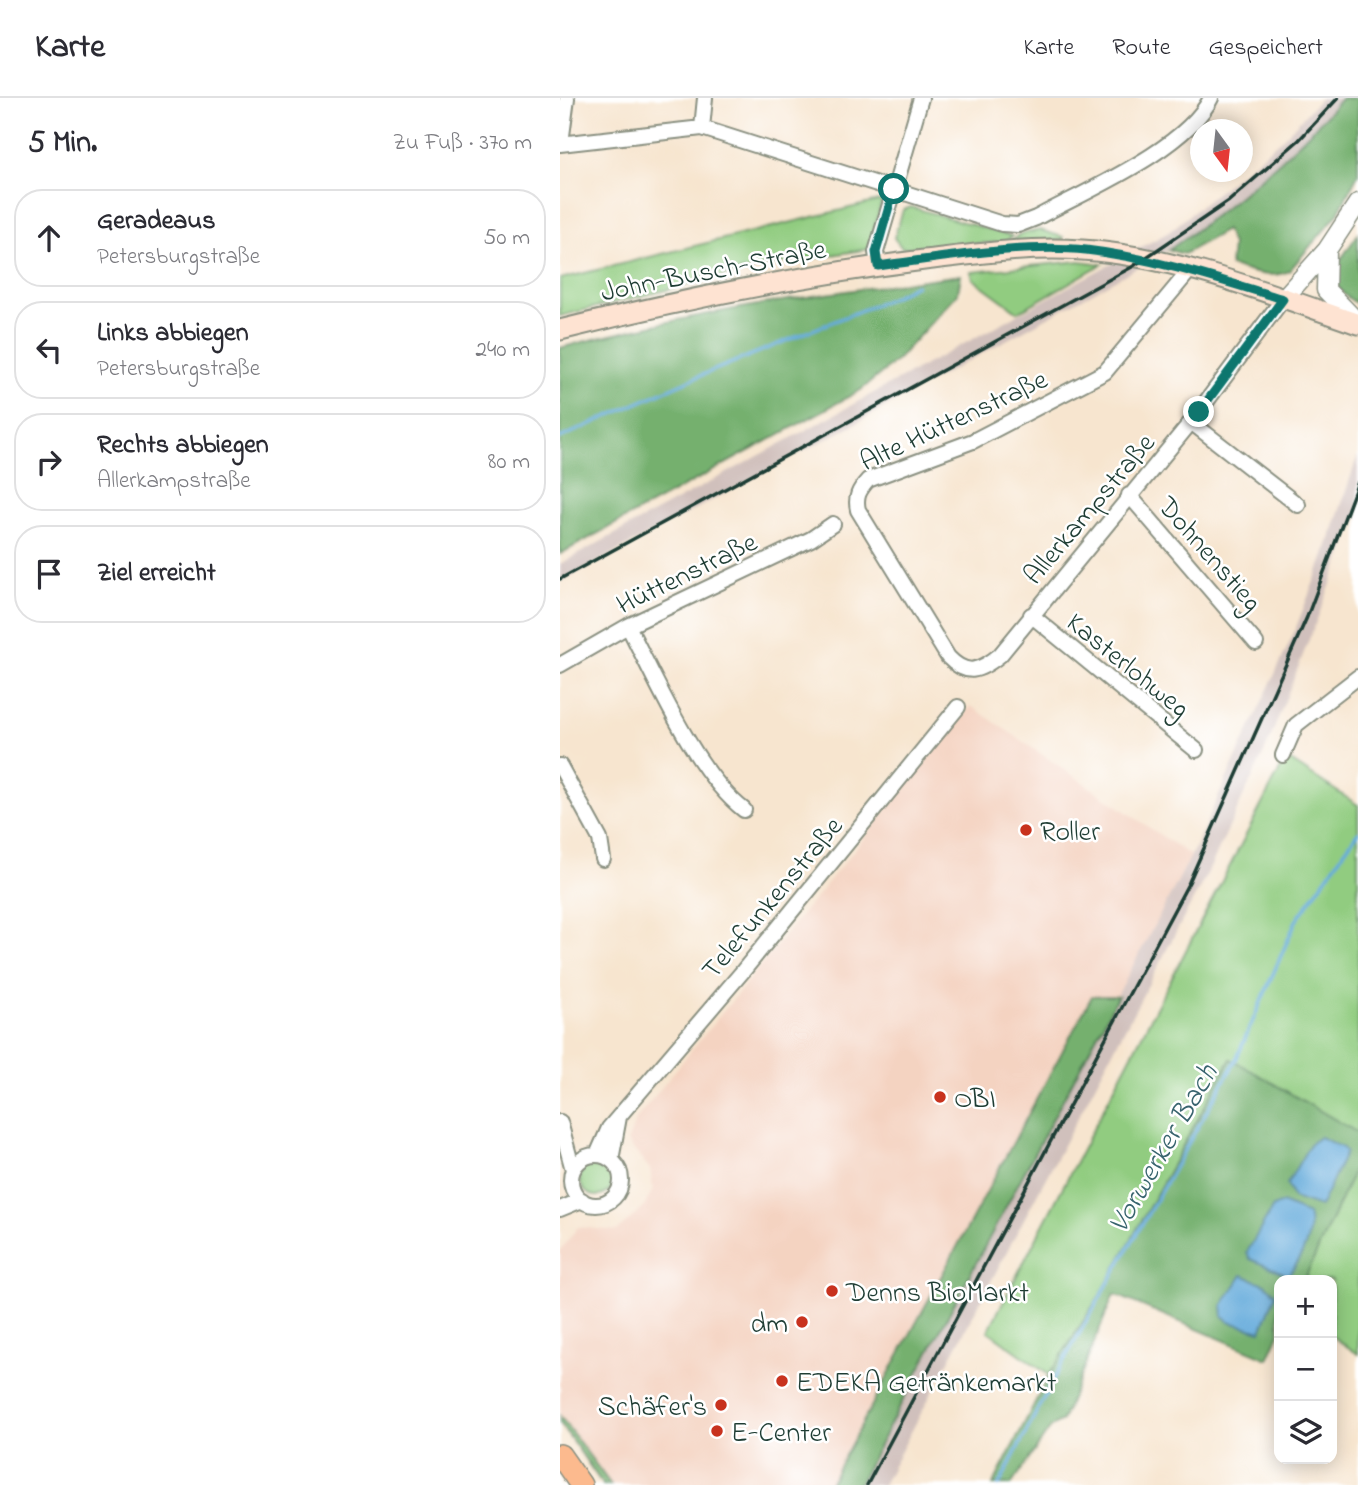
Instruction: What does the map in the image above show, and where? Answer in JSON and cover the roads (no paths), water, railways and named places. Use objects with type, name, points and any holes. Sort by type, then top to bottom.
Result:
[{"type":"main road","name":"John-Busch-Straße","points":[[560,330],[710,295],[878,266],[962,256],[1084,250],[1191,270],[1358,324]]},
{"type":"main road","points":[[560,1455],[581,1485]]},
{"type":"street","points":[[568,98],[561,144],[702,128],[1002,224],[1018,225],[1037,218],[1166,146],[1200,115],[1211,98]]},
{"type":"street","points":[[702,128],[705,98]]},
{"type":"street","points":[[878,266],[876,252],[921,98]]},
{"type":"street","points":[[1283,299],[1327,250],[1358,203]]},
{"type":"street","points":[[1327,250],[1326,290],[1358,324]]},
{"type":"street","name":"Alte Hüttenstraße","points":[[973,671],[959,669],[948,657],[858,510],[857,496],[868,481],[973,442],[1105,372],[1191,270]]},
{"type":"street","name":"Allerkampstraße","points":[[973,671],[985,667],[1000,655],[1191,422],[1283,299]]},
{"type":"street","points":[[1191,422],[1298,505]]},
{"type":"street","name":"Dohnenstieg","points":[[1129,495],[1255,643]]},
{"type":"street","name":"Hüttenstraße","points":[[560,665],[628,626],[811,540],[833,524]]},
{"type":"street","name":"Kasterlohweg","points":[[1031,615],[1196,750]]},
{"type":"street","points":[[628,626],[679,722],[724,794],[744,810]]},
{"type":"street","points":[[1283,755],[1296,725],[1358,677]]},
{"type":"street","name":"Telefunkenstraße","points":[[560,1209],[582,1200],[604,1204],[616,1196],[621,1185],[621,1174],[599,1157],[619,1117],[958,707]]},
{"type":"street","points":[[560,766],[600,839],[603,859]]},
{"type":"street","points":[[560,1194],[572,1175],[599,1157],[561,1125]]},
{"type":"street","points":[[561,1125],[572,1175],[582,1200]]},
{"type":"water","points":[[1320,1137],[1346,1152],[1320,1207],[1293,1198],[1287,1184],[1310,1144]]},
{"type":"water","points":[[1282,1203],[1308,1214],[1308,1238],[1288,1275],[1250,1259],[1247,1252],[1273,1207]]},
{"type":"water","points":[[1242,1275],[1265,1284],[1274,1292],[1274,1299],[1261,1331],[1229,1322],[1223,1316],[1222,1306]]},
{"type":"waterway","points":[[560,438],[680,384],[889,299],[916,285]]},
{"type":"waterway","name":"Vorwerker Bach","points":[[999,1485],[1055,1376],[1235,1062],[1296,921],[1358,832]]},
{"type":"railway","points":[[560,579],[1132,267],[1229,201],[1299,140],[1338,98]]},
{"type":"railway","points":[[867,1485],[1189,882],[1307,617],[1358,482]]},
{"type":"place","name":"Roller","points":[[1026,830]]},
{"type":"place","name":"OBI","points":[[940,1097]]},
{"type":"place","name":"Denns BioMarkt","points":[[832,1291]]},
{"type":"place","name":"dm","points":[[802,1322]]},
{"type":"place","name":"EDEKA Getränkemarkt","points":[[782,1381]]},
{"type":"place","name":"Schäfer's","points":[[721,1405]]},
{"type":"place","name":"E-Center","points":[[717,1431]]}]
